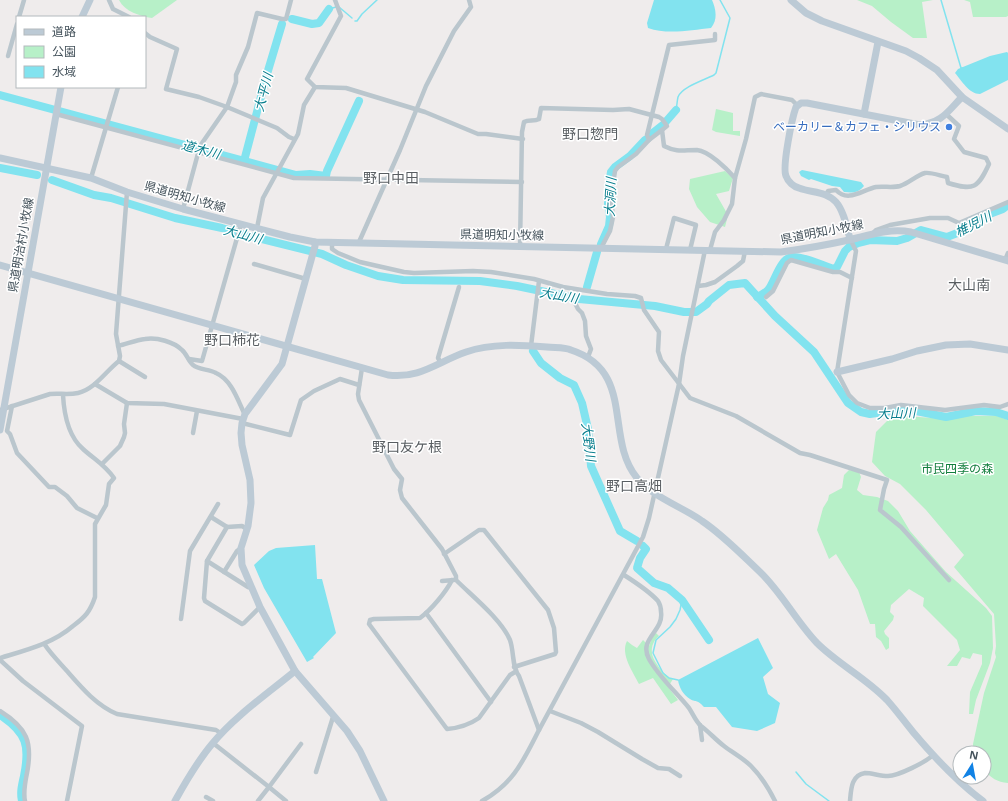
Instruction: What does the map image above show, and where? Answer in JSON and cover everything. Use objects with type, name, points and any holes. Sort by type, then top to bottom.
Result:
[{"type":"street","points":[[19,16],[24,0]]},
{"type":"street","points":[[82,16],[90,0]]},
{"type":"street","points":[[109,0],[113,9],[127,16]]},
{"type":"street","points":[[183,209],[199,149],[227,107],[236,82],[236,75],[248,47],[257,13],[282,20],[286,19],[291,0]]},
{"type":"street","points":[[335,0],[341,16],[307,79],[315,87],[346,88],[424,112],[478,134],[522,139]]},
{"type":"street","points":[[359,242],[417,110],[426,86],[454,31],[471,7],[469,0]]},
{"type":"street","points":[[791,0],[806,13],[822,21],[906,51],[919,58],[937,70],[962,97],[1008,129]]},
{"type":"street","points":[[8,56],[16,28]]},
{"type":"street","points":[[146,34],[177,49],[166,89],[199,97],[227,107],[277,128],[294,140]]},
{"type":"street","points":[[649,140],[647,135],[669,45],[715,40],[715,34]]},
{"type":"street","points":[[864,114],[878,42]]},
{"type":"street","points":[[257,228],[262,202],[298,134],[304,105],[315,87]]},
{"type":"street","name":"県道明治村小牧線","points":[[0,430],[2,409],[61,88]]},
{"type":"street","points":[[91,178],[118,88]]},
{"type":"street","points":[[482,801],[500,790],[518,770],[643,538],[649,518],[679,384],[693,306],[707,250],[715,232],[724,220],[732,204],[735,178],[746,139],[755,97],[760,94],[792,100],[798,105]]},
{"type":"street","points":[[962,97],[937,121],[930,124],[920,125],[801,103],[795,110],[785,164],[786,177],[798,188],[826,195],[836,202],[856,251],[837,372],[849,395],[857,402],[870,408],[885,408],[900,405],[945,410],[984,405],[1000,407],[1008,404]]},
{"type":"street","points":[[520,246],[522,132],[524,122],[536,121],[539,119],[541,108],[628,109],[659,117],[667,126],[615,171],[611,198],[613,218],[610,231],[601,248]]},
{"type":"street","points":[[57,111],[199,149],[294,178],[522,182]]},
{"type":"street","points":[[826,195],[828,191],[836,190],[839,193],[851,196],[860,194],[875,187],[900,186],[926,173],[947,177],[948,183],[964,188],[973,186],[979,182],[989,164],[988,161],[986,158],[962,151],[954,139],[959,126],[946,114]]},
{"type":"street","points":[[662,130],[664,146],[681,152],[698,150],[719,162],[735,178]]},
{"type":"street","name":"県道明知小牧線","points":[[0,158],[91,178],[126,194],[315,244],[332,242],[359,242],[781,252],[852,243],[873,233],[899,231],[910,232],[1007,258]]},
{"type":"street","points":[[2,409],[50,394],[57,393],[63,395],[79,393],[92,387],[119,361],[120,356],[116,334],[126,194]]},
{"type":"street","points":[[873,233],[876,230],[890,225],[930,218],[948,218],[959,223],[1008,202]]},
{"type":"street","points":[[666,249],[674,218],[696,225],[690,250]]},
{"type":"street","points":[[189,359],[202,361],[240,225]]},
{"type":"street","points":[[332,242],[332,249],[338,253],[374,265],[404,272],[473,271],[518,276],[563,287],[641,298],[644,308],[659,332],[658,351],[661,360],[690,398],[736,416],[792,449],[887,480],[880,510],[901,527],[949,580]]},
{"type":"street","points":[[243,419],[280,368],[315,244]]},
{"type":"street","points":[[698,286],[715,282],[737,266],[743,261],[745,251]]},
{"type":"street","points":[[766,297],[773,291],[787,263],[792,260],[833,272],[840,272],[852,278]]},
{"type":"street","points":[[254,264],[306,276]]},
{"type":"street","points":[[0,265],[388,375],[408,376],[468,351],[515,344],[566,348],[588,357],[599,367],[607,378],[612,389],[624,451],[630,468],[644,486],[702,521],[763,574],[791,612],[817,642],[879,693],[933,755],[960,782],[983,801]]},
{"type":"street","points":[[531,346],[538,282]]},
{"type":"street","points":[[440,363],[438,358],[459,287]]},
{"type":"street","points":[[575,303],[578,310],[582,313],[585,321],[586,336],[591,349],[588,357]]},
{"type":"street","points":[[118,346],[145,339],[175,344],[184,351],[192,364],[215,372],[225,380],[240,401],[243,419],[242,445],[248,469],[251,494],[247,529],[241,548],[242,565],[260,607],[295,671],[333,717],[347,731],[360,751],[384,801]]},
{"type":"street","points":[[837,372],[946,345],[970,344],[1008,350]]},
{"type":"street","points":[[119,361],[145,377]]},
{"type":"street","points":[[362,368],[358,394],[362,407],[394,469],[402,479],[400,490],[402,498],[442,550],[444,554],[456,576],[426,613],[420,618],[374,619],[370,620],[369,624],[447,729],[472,723],[479,718],[492,702],[515,670],[555,654],[556,652],[554,628],[548,610],[484,530],[479,530],[444,554]]},
{"type":"street","points":[[95,384],[127,403],[164,404],[243,419],[290,435],[301,400],[308,394],[340,379],[359,385]]},
{"type":"street","points":[[63,395],[66,418],[75,440],[82,448],[107,468],[114,478],[109,484],[106,505],[94,524],[95,597],[86,616],[66,633],[45,645],[0,659],[22,680],[82,726],[67,801]]},
{"type":"street","points":[[102,464],[120,446],[124,438],[127,403]]},
{"type":"street","points":[[12,406],[7,431],[10,434],[17,453],[49,487],[55,487],[67,496],[77,508],[97,518]]},
{"type":"street","points":[[193,433],[197,411]]},
{"type":"street","points":[[181,619],[190,551],[218,504]]},
{"type":"street","points":[[211,517],[227,527],[242,526],[247,529]]},
{"type":"street","points":[[227,527],[207,561],[204,598],[206,601],[242,624],[260,607]]},
{"type":"street","points":[[224,572],[237,551],[241,548]]},
{"type":"street","points":[[207,561],[248,587],[252,588]]},
{"type":"street","points":[[624,575],[658,602],[662,617],[660,626],[649,637],[646,644],[646,651],[648,658],[660,676],[690,710],[700,725],[724,746],[751,765],[761,777],[775,801]]},
{"type":"street","points":[[442,581],[454,580],[480,602],[504,630],[512,648],[515,670],[539,730]]},
{"type":"street","points":[[426,613],[492,702]]},
{"type":"street","points":[[45,645],[81,687],[110,711],[117,714],[216,730],[222,734]]},
{"type":"street","points":[[175,801],[192,772],[213,743],[232,723],[295,671]]},
{"type":"street","points":[[0,711],[15,722],[28,741],[30,759],[24,789],[25,801]]},
{"type":"street","points":[[550,711],[581,723],[658,768],[669,769],[680,776]]},
{"type":"street","points":[[316,772],[333,717]]},
{"type":"street","points":[[700,725],[702,740]]},
{"type":"street","points":[[213,743],[286,801]]},
{"type":"street","points":[[258,801],[301,744]]},
{"type":"street","points":[[856,801],[850,801],[853,781],[865,773],[889,776],[895,775],[921,764],[933,755]]},
{"type":"street","points":[[206,796],[212,801]]},
{"type":"green space","points":[[119,0],[177,0],[152,18],[138,15],[125,8]]},
{"type":"green space","points":[[857,0],[933,0],[922,2],[927,38],[913,38],[872,6]]},
{"type":"green space","points":[[964,0],[1008,0],[1008,16],[973,17],[970,2]]},
{"type":"green space","points":[[716,109],[733,113],[733,131],[740,131],[740,136],[712,130]]},
{"type":"green space","points":[[725,171],[733,178],[729,191],[716,194],[728,215],[725,227],[710,222],[697,207],[689,189],[690,179]]},
{"type":"green space","name":"市民四季の森","points":[[893,415],[945,419],[959,416],[997,416],[1008,420],[1008,783],[1001,782],[992,777],[992,745],[973,745],[984,693],[996,657],[994,614],[954,567],[964,555],[926,510],[900,484],[885,476],[872,462],[876,432]]},
{"type":"green space","points":[[849,470],[859,472],[861,477],[857,490],[863,495],[877,497],[888,501],[898,511],[910,531],[946,572],[986,608],[992,616],[993,648],[990,663],[976,700],[973,714],[969,714],[970,692],[982,664],[982,655],[973,653],[970,659],[962,657],[957,666],[947,666],[960,650],[957,640],[923,606],[924,598],[909,589],[891,605],[890,612],[894,616],[893,620],[884,631],[889,638],[889,648],[886,650],[881,641],[876,637],[875,624],[870,624],[858,590],[836,554],[829,559],[817,530],[823,508],[829,495],[842,488],[844,475]]},
{"type":"green space","points":[[656,633],[659,636],[654,641],[652,646],[653,656],[663,672],[673,679],[668,687],[678,700],[671,704],[653,678],[639,684],[626,657],[625,646],[627,641],[637,648],[643,640],[649,646]]},
{"type":"water","points":[[654,0],[712,0],[715,7],[715,22],[711,28],[688,31],[671,32],[648,28],[647,23]]},
{"type":"water","points":[[1007,52],[1008,80],[980,94],[972,92],[955,73],[958,69],[990,56]]},
{"type":"water","points":[[802,170],[861,182],[864,186],[855,192],[844,192],[840,187],[811,179],[809,180],[801,176],[799,172]]},
{"type":"water","points":[[315,545],[317,579],[322,579],[336,633],[313,657],[314,658],[307,662],[264,588],[254,565],[269,551],[276,548]]},
{"type":"water","points":[[758,638],[773,668],[763,677],[768,694],[780,703],[775,723],[757,731],[732,727],[716,707],[704,707],[685,695],[679,685],[678,680]]},
{"type":"waterway","points":[[355,21],[357,21],[362,14],[377,0]]},
{"type":"waterway","points":[[676,110],[680,93],[716,73],[730,18],[720,0]]},
{"type":"waterway","points":[[941,0],[961,68],[963,68]]},
{"type":"waterway","name":"大平川","points":[[329,9],[336,7]]},
{"type":"waterway","points":[[339,7],[352,18]]},
{"type":"waterway","name":"大平川","points":[[292,19],[312,24],[319,23],[329,9]]},
{"type":"waterway","name":"大平川","points":[[244,161],[282,24]]},
{"type":"waterway","name":"道木川","points":[[0,95],[296,175],[310,174],[326,176],[359,101]]},
{"type":"waterway","name":"大洞川","points":[[649,136],[663,125],[676,110]]},
{"type":"waterway","name":"大洞川","points":[[601,244],[609,226],[610,217],[608,190],[611,172],[615,167],[630,156],[645,140]]},
{"type":"waterway","name":"大山川","points":[[0,168],[37,175]]},
{"type":"waterway","name":"大山川","points":[[52,180],[94,195],[111,198],[175,218],[222,228],[322,254],[346,265],[378,276],[403,280],[480,281],[517,286],[579,299],[655,306],[684,312],[696,312],[729,285],[745,283],[775,316],[814,352],[848,403],[861,412],[870,414],[898,410],[911,410],[946,417],[976,411],[996,412],[1008,416]]},
{"type":"waterway","name":"椎児川","points":[[757,297],[768,290],[781,265],[788,258],[803,258],[834,269],[837,267],[845,251],[849,247],[858,243],[870,240],[897,241],[907,238],[921,230],[947,237],[960,232],[987,215],[1003,209],[1008,205]]},
{"type":"waterway","name":"大洞川","points":[[587,287],[597,252]]},
{"type":"waterway","name":"大野川","points":[[533,351],[541,363],[560,378],[574,385],[582,403],[588,429],[591,466],[620,531],[637,541]]},
{"type":"waterway","name":"大野川","points":[[643,546],[646,549],[640,558],[637,568],[654,583],[668,588],[682,600],[709,640]]},
{"type":"waterway","points":[[678,680],[669,678],[663,673],[653,653],[656,640],[676,619],[682,600]]},
{"type":"waterway","points":[[0,715],[21,734],[26,748],[27,756],[21,795],[22,801]]},
{"type":"waterway","points":[[796,772],[806,784],[829,801]]},
{"type":"place","name":"ベーカリー＆カフェ・シリウス","points":[[949,127]]},
{"type":"district","name":"野口惣門","points":[[590,134]]},
{"type":"district","name":"野口中田","points":[[391,178]]},
{"type":"district","name":"大山南","points":[[969,285]]},
{"type":"district","name":"野口柿花","points":[[232,340]]},
{"type":"district","name":"野口友ケ根","points":[[407,447]]},
{"type":"district","name":"野口高畑","points":[[634,486]]}]
